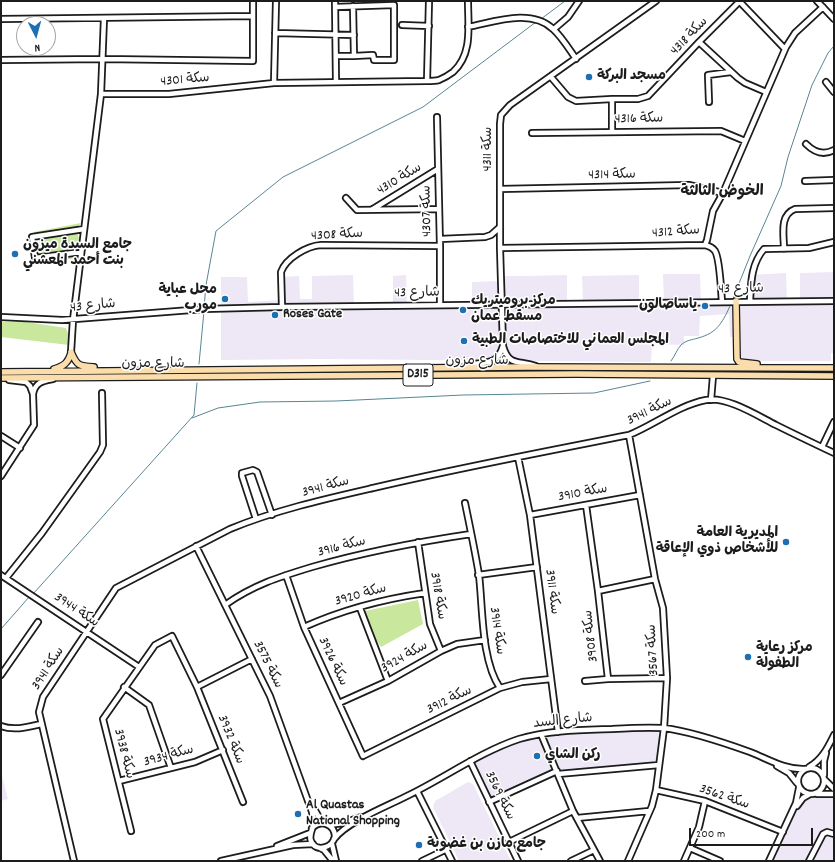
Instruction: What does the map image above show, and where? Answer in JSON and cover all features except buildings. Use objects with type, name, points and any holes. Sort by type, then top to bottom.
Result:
[{"type":"main road","points":[[736,301],[737,359],[739,362],[745,364],[812,368]]},
{"type":"main road","points":[[71,352],[76,364],[80,366],[126,370]]},
{"type":"main road","points":[[42,371],[62,367],[69,360],[71,352]]},
{"type":"main road","name":"شارع مزون","points":[[1,372],[462,368],[834,368]]},
{"type":"main road","name":"شارع مزون","points":[[1,379],[64,377],[568,374],[834,376]]},
{"type":"street","points":[[1,60],[252,61],[253,1]]},
{"type":"street","points":[[274,83],[276,1]]},
{"type":"street","points":[[335,1],[336,82]]},
{"type":"street","points":[[427,81],[430,1]]},
{"type":"street","name":"سكة 4301","points":[[101,94],[169,94],[274,83],[440,80],[449,75],[458,67],[466,51],[468,40],[468,1]]},
{"type":"street","points":[[554,29],[568,17],[578,1]]},
{"type":"street","name":"سكة 4311","points":[[503,346],[500,248],[501,115],[510,105],[656,1]]},
{"type":"street","points":[[740,1],[785,49]]},
{"type":"street","name":"سكة 4318","points":[[551,77],[568,97],[576,101],[612,99],[638,100],[648,96],[740,1]]},
{"type":"street","points":[[818,1],[834,19]]},
{"type":"street","points":[[335,7],[394,5],[394,60],[374,60],[373,55],[336,56]]},
{"type":"street","points":[[353,6],[354,56]]},
{"type":"street","name":"سكة 4312","points":[[500,248],[705,245],[713,211],[723,193],[785,49],[795,32],[823,7]]},
{"type":"street","points":[[1,19],[253,16]]},
{"type":"street","points":[[71,352],[73,320],[101,94],[104,18]]},
{"type":"street","points":[[468,27],[514,18],[524,18],[544,22],[554,29],[576,59]]},
{"type":"street","points":[[402,25],[429,26]]},
{"type":"street","points":[[275,33],[354,35]]},
{"type":"street","points":[[699,42],[745,83],[766,92]]},
{"type":"street","points":[[709,102],[708,75],[731,72]]},
{"type":"street","points":[[826,82],[834,92]]},
{"type":"street","points":[[612,99],[612,132]]},
{"type":"street","name":"سكة 4307","points":[[437,117],[440,305]]},
{"type":"street","name":"سكة 4316","points":[[532,133],[721,131],[745,141]]},
{"type":"street","points":[[806,144],[812,150],[818,152],[830,152],[834,150]]},
{"type":"street","name":"سكة 4310","points":[[373,209],[438,169]]},
{"type":"street","points":[[805,181],[834,180]]},
{"type":"street","name":"سكة 4314","points":[[500,189],[689,185],[723,193]]},
{"type":"street","name":"سكة 4310","points":[[346,198],[357,210],[439,209]]},
{"type":"street","points":[[784,249],[784,220],[790,212],[795,210],[834,208]]},
{"type":"street","points":[[440,239],[485,237],[491,235],[500,227]]},
{"type":"street","points":[[81,252],[35,258],[32,237],[84,229]]},
{"type":"street","points":[[750,301],[753,272],[762,251],[766,249],[809,248],[834,242]]},
{"type":"street","name":"سكة 4308","points":[[282,307],[280,272],[282,267],[309,247],[321,245],[440,246]]},
{"type":"street","points":[[705,245],[716,253],[722,302]]},
{"type":"street","name":"شارع 43","points":[[1,317],[73,320],[204,309],[282,307],[834,301]]},
{"type":"street","points":[[503,346],[506,355],[512,361],[516,363],[533,365],[539,368]]},
{"type":"street","points":[[462,368],[470,364],[494,361],[500,355],[503,346]]},
{"type":"street","points":[[711,400],[713,376]]},
{"type":"street","points":[[1,476],[34,425],[33,394],[35,386],[39,382],[64,377]]},
{"type":"street","points":[[1,379],[26,382],[30,386],[33,394]]},
{"type":"street","points":[[3,576],[42,533],[100,452],[103,446],[102,393]]},
{"type":"street","name":"سكة 3941","points":[[74,861],[39,712],[43,697],[116,588],[230,529],[256,519],[333,497],[426,475],[629,435],[644,429],[680,409],[705,400],[723,401],[737,406],[834,453]]},
{"type":"street","points":[[822,447],[834,422]]},
{"type":"street","name":"سكة 3567","points":[[628,861],[656,790],[664,728],[667,678],[663,608],[656,579],[629,435]]},
{"type":"street","points":[[1,436],[20,448]]},
{"type":"street","name":"سكة 3911","points":[[518,456],[530,515],[558,732]]},
{"type":"street","points":[[256,519],[242,476],[242,473],[253,470],[258,472],[272,515]]},
{"type":"street","name":"سكة 3910","points":[[530,515],[640,495]]},
{"type":"street","name":"سكة 3914","points":[[465,503],[478,575],[485,640],[492,674],[500,688]]},
{"type":"street","name":"سكة 3908","points":[[586,505],[608,679]]},
{"type":"street","name":"سكة 3916","points":[[225,605],[241,593],[259,585],[286,575],[347,557],[418,542],[471,534]]},
{"type":"street","name":"سكة 3918","points":[[418,542],[430,624],[441,651]]},
{"type":"street","name":"سكة 3575","points":[[196,546],[270,696],[308,799],[314,822],[311,831]]},
{"type":"street","points":[[478,575],[537,567]]},
{"type":"street","name":"سكة 3926","points":[[286,575],[304,627],[363,756]]},
{"type":"street","name":"سكة 3944","points":[[3,576],[139,667]]},
{"type":"street","name":"سكة 3908","points":[[598,591],[656,579]]},
{"type":"street","name":"سكة 3920","points":[[304,627],[328,616],[398,597],[425,593]]},
{"type":"street","points":[[360,608],[388,681]]},
{"type":"street","points":[[1,675],[38,622]]},
{"type":"street","name":"سكة 3932","points":[[124,687],[155,645],[172,636],[223,750],[243,802]]},
{"type":"street","name":"سكة 3924","points":[[339,703],[388,681],[441,651],[457,644],[485,640]]},
{"type":"street","points":[[196,687],[252,659]]},
{"type":"street","name":"سكة 3912","points":[[363,756],[500,688],[522,682],[551,678]]},
{"type":"street","points":[[585,681],[667,678]]},
{"type":"street","points":[[124,687],[149,705],[171,768]]},
{"type":"street","name":"سكة 3938","points":[[124,687],[103,719],[131,831]]},
{"type":"street","points":[[1,726],[6,728],[23,728],[41,724]]},
{"type":"street","name":"شارع السد","points":[[333,842],[338,834],[368,815],[417,791],[470,761],[519,739],[541,734],[615,729],[664,728],[702,737],[794,768],[807,768]]},
{"type":"street","points":[[541,734],[573,811],[600,861]]},
{"type":"street","points":[[769,861],[798,798],[798,775],[820,759],[834,735]]},
{"type":"street","points":[[792,812],[801,800],[822,789],[824,762],[829,745]]},
{"type":"street","name":"سكة 3934","points":[[119,781],[195,762],[223,750]]},
{"type":"street","name":"سكة 3569","points":[[470,761],[518,861]]},
{"type":"street","name":"شارع السد","points":[[773,762],[788,773],[798,786]]},
{"type":"street","points":[[490,802],[558,773],[659,765]]},
{"type":"street","points":[[807,768],[818,769],[834,789]]},
{"type":"street","points":[[798,786],[802,791],[813,794],[834,794]]},
{"type":"street","name":"سكة 3562","points":[[656,790],[705,801],[783,832]]},
{"type":"street","points":[[417,791],[452,861]]},
{"type":"street","name":"سكة 3575","points":[[308,799],[320,819],[327,824]]},
{"type":"street","points":[[684,861],[699,827],[705,801]]},
{"type":"street","points":[[509,842],[573,811]]},
{"type":"street","points":[[577,818],[649,811]]},
{"type":"street","name":"شارع السد","points":[[327,824],[343,823],[368,815]]},
{"type":"street","points":[[256,852],[311,831],[318,824],[327,824],[333,830],[335,861]]},
{"type":"street","points":[[311,831],[311,840],[313,844]]},
{"type":"street","points":[[808,861],[823,834],[827,832],[834,834]]},
{"type":"street","points":[[319,847],[326,847],[333,842]]},
{"type":"street","points":[[221,861],[293,845],[313,844],[324,850],[335,861]]},
{"type":"street","points":[[690,848],[720,861]]},
{"type":"street","points":[[422,861],[447,849]]},
{"type":"street","points":[[571,861],[594,850]]},
{"type":"shaded area","points":[[834,272],[834,353],[831,353],[831,361],[746,361],[736,358],[734,337],[730,337],[729,314],[700,316],[699,336],[684,336],[684,345],[652,344],[651,362],[322,359],[221,360],[221,277],[247,277],[248,302],[281,300],[280,277],[299,276],[300,299],[312,299],[312,276],[353,275],[354,306],[393,306],[393,276],[406,275],[407,305],[472,304],[472,282],[499,281],[498,276],[567,275],[567,303],[583,303],[582,276],[639,275],[639,302],[664,302],[663,274],[700,274],[701,302],[750,301],[750,275],[786,273],[787,301],[800,301],[800,273]]},
{"type":"shaded area","points":[[664,728],[659,765],[558,774],[557,771],[489,802],[470,761],[519,739],[558,732]]},
{"type":"shaded area","points":[[1,772],[8,799],[1,801]]},
{"type":"shaded area","points":[[468,782],[473,784],[511,861],[459,861],[433,807],[435,801]]},
{"type":"shaded area","points":[[810,794],[834,794],[834,861],[769,861],[798,803]]},
{"type":"green space","points":[[81,223],[78,227],[35,236],[34,232]]},
{"type":"green space","points":[[77,233],[79,238],[75,250],[42,256],[39,239]]},
{"type":"green space","points":[[73,256],[76,258],[39,265],[39,262]]},
{"type":"green space","points":[[1,322],[26,322],[66,328],[69,336],[69,345],[1,337]]},
{"type":"green space","points":[[418,600],[423,624],[381,647],[369,630],[365,611]]},
{"type":"waterway","points":[[541,19],[565,1]]},
{"type":"waterway","points":[[204,308],[206,285],[216,231],[283,177],[423,107],[536,22]]},
{"type":"waterway","points":[[732,301],[781,186],[788,157],[812,85],[828,53],[834,46]]},
{"type":"waterway","points":[[671,361],[678,348],[683,343],[705,336],[715,330],[719,326],[731,304]]},
{"type":"waterway","points":[[199,364],[204,311]]},
{"type":"waterway","points":[[192,418],[218,408],[260,402],[336,401],[463,395],[594,393],[650,381]]},
{"type":"waterway","points":[[33,594],[194,415],[197,383]]},
{"type":"waterway","points":[[1,629],[30,596]]},
{"type":"place","name":"مسجد البركة","points":[[589,77]]},
{"type":"place","name":"جامع السيدة ميزون بنت أحمد المعشني","points":[[15,254]]},
{"type":"place","name":"محل عباية مورب","points":[[225,299]]},
{"type":"place","name":"ياساصالون","points":[[705,306]]},
{"type":"place","name":"مركز بروميتريك مسقط عمان","points":[[463,310]]},
{"type":"place","name":"Roses Gate","points":[[275,315]]},
{"type":"place","name":"المجلس العماني للاختصاصات الطبية","points":[[464,341]]},
{"type":"place","name":"المديرية العامة للأشخاص ذوي الإعاقة","points":[[786,542]]},
{"type":"place","name":"مركز رعاية الطفولة","points":[[748,657]]},
{"type":"place","name":"ركن الشاي","points":[[537,756]]},
{"type":"place","name":"Al Quastas National Shopping","points":[[298,814]]},
{"type":"place","name":"جامع مازن بن غضوبة","points":[[419,845]]},
{"type":"district","name":"الخوض الثالثة","points":[[722,193]]}]
